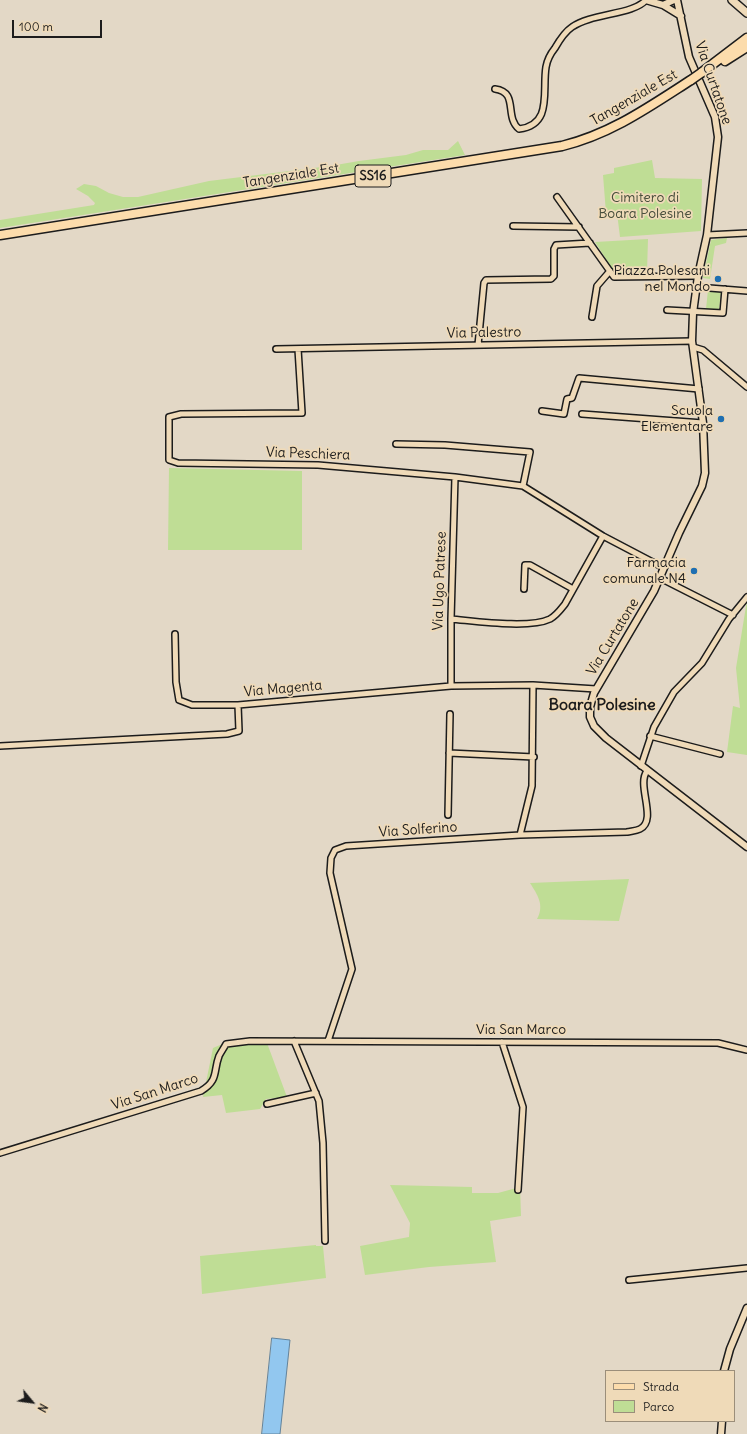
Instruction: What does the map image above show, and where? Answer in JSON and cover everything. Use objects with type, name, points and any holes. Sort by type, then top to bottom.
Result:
[{"type":"main road","points":[[732,0],[747,13]]},
{"type":"main road","points":[[736,0],[747,3]]},
{"type":"main road","name":"Tangenziale Est","points":[[0,235],[562,146],[588,139],[615,127],[710,68],[747,40]]},
{"type":"street","points":[[495,89],[506,93],[511,100],[512,121],[517,128],[519,129],[531,126],[537,122],[543,113],[546,66],[554,49],[571,27],[601,15],[637,7],[649,0],[663,5],[681,16]]},
{"type":"street","points":[[663,5],[675,0]]},
{"type":"street","name":"Via Curtatone","points":[[675,0],[681,16],[688,57],[718,126],[707,235],[698,276],[694,310],[693,344],[703,424],[705,460],[702,486],[679,533],[660,578],[641,615],[596,690],[590,712],[594,726],[606,738],[747,847]]},
{"type":"street","points":[[557,197],[614,277],[698,276]]},
{"type":"street","points":[[513,226],[579,227]]},
{"type":"street","points":[[707,235],[747,233]]},
{"type":"street","points":[[478,345],[484,283],[486,280],[551,279],[554,276],[554,249],[556,245],[590,243]]},
{"type":"street","points":[[592,317],[597,286],[610,271]]},
{"type":"street","points":[[697,287],[747,291]]},
{"type":"street","points":[[667,310],[694,310],[723,313],[725,289]]},
{"type":"street","points":[[693,344],[703,350],[747,387]]},
{"type":"street","name":"Via Palestro","points":[[276,349],[478,345],[693,344]]},
{"type":"street","name":"Via Peschiera","points":[[298,348],[302,413],[181,414],[169,417],[169,460],[178,463],[318,465],[455,477],[523,486],[603,536],[664,568]]},
{"type":"street","points":[[542,411],[564,414],[567,399],[572,398],[579,378],[699,389]]},
{"type":"street","points":[[582,414],[703,424]]},
{"type":"street","points":[[396,444],[445,445],[530,452],[523,486]]},
{"type":"street","name":"Via Ugo Patrese","points":[[451,686],[451,619],[455,477]]},
{"type":"street","points":[[451,619],[530,623],[550,619],[560,610],[603,536]]},
{"type":"street","points":[[524,590],[525,565],[530,565],[573,589]]},
{"type":"street","points":[[660,578],[733,615]]},
{"type":"street","points":[[641,766],[650,736],[674,692],[702,663],[733,615],[747,597]]},
{"type":"street","points":[[175,634],[176,682],[179,700],[192,705],[238,705]]},
{"type":"street","points":[[520,835],[532,786],[534,757],[533,685]]},
{"type":"street","name":"Via Magenta","points":[[0,746],[227,734],[239,731],[238,705],[451,686],[533,685],[596,690]]},
{"type":"street","points":[[448,815],[450,714]]},
{"type":"street","points":[[650,736],[720,754]]},
{"type":"street","points":[[450,754],[534,757]]},
{"type":"street","name":"Via Solferino","points":[[328,1041],[352,969],[330,873],[331,858],[335,850],[346,846],[520,835],[627,832],[640,829],[646,820],[643,779],[647,771]]},
{"type":"street","name":"Via San Marco","points":[[0,1153],[201,1091],[211,1086],[216,1072],[219,1056],[226,1044],[250,1041],[718,1043],[747,1050]]},
{"type":"street","points":[[294,1041],[319,1101],[323,1143],[326,1241]]},
{"type":"street","points":[[502,1042],[523,1107],[518,1190]]},
{"type":"street","points":[[267,1104],[316,1093]]},
{"type":"street","points":[[629,1280],[747,1268]]},
{"type":"street","points":[[724,1370],[730,1349],[747,1308]]},
{"type":"street","points":[[722,1422],[722,1434]]},
{"type":"green space","points":[[458,141],[465,155],[0,228],[0,220],[94,205],[95,203],[88,196],[76,189],[84,184],[96,186],[109,193],[123,197],[138,197],[209,181],[406,155],[423,150],[448,150]]},
{"type":"green space","name":"Cimitero di Boara Polesine","points":[[652,160],[655,178],[702,179],[701,231],[620,237],[617,213],[606,213],[603,175],[614,173],[614,168]]},
{"type":"green space","points":[[727,238],[726,243],[715,246],[710,279],[703,278],[711,240]]},
{"type":"green space","points":[[648,239],[647,272],[615,273],[595,242]]},
{"type":"green space","points":[[708,290],[721,292],[719,310],[706,309]]},
{"type":"green space","points":[[169,468],[302,471],[302,550],[168,550]]},
{"type":"green space","points":[[747,600],[747,755],[727,752],[733,706],[740,708],[736,668]]},
{"type":"green space","points":[[629,879],[619,921],[537,919],[540,904],[530,883]]},
{"type":"green space","points":[[227,1042],[267,1043],[287,1097],[266,1099],[260,1109],[226,1113],[222,1095],[203,1097],[213,1048]]},
{"type":"green space","points":[[390,1185],[472,1187],[472,1193],[498,1193],[520,1187],[521,1216],[490,1221],[496,1262],[429,1267],[365,1275],[360,1246],[409,1237],[410,1223]]},
{"type":"green space","points":[[316,1245],[323,1246],[326,1278],[202,1294],[200,1256]]},
{"type":"water","points":[[272,1338],[290,1340],[280,1434],[262,1434]]},
{"type":"place","name":"Piazza Polesani nel Mondo","points":[[718,279]]},
{"type":"place","name":"Scuola Elementare","points":[[721,419]]},
{"type":"place","name":"Farmacia comunale N4","points":[[694,571]]},
{"type":"district","name":"Boara Polesine","points":[[602,705]]}]
